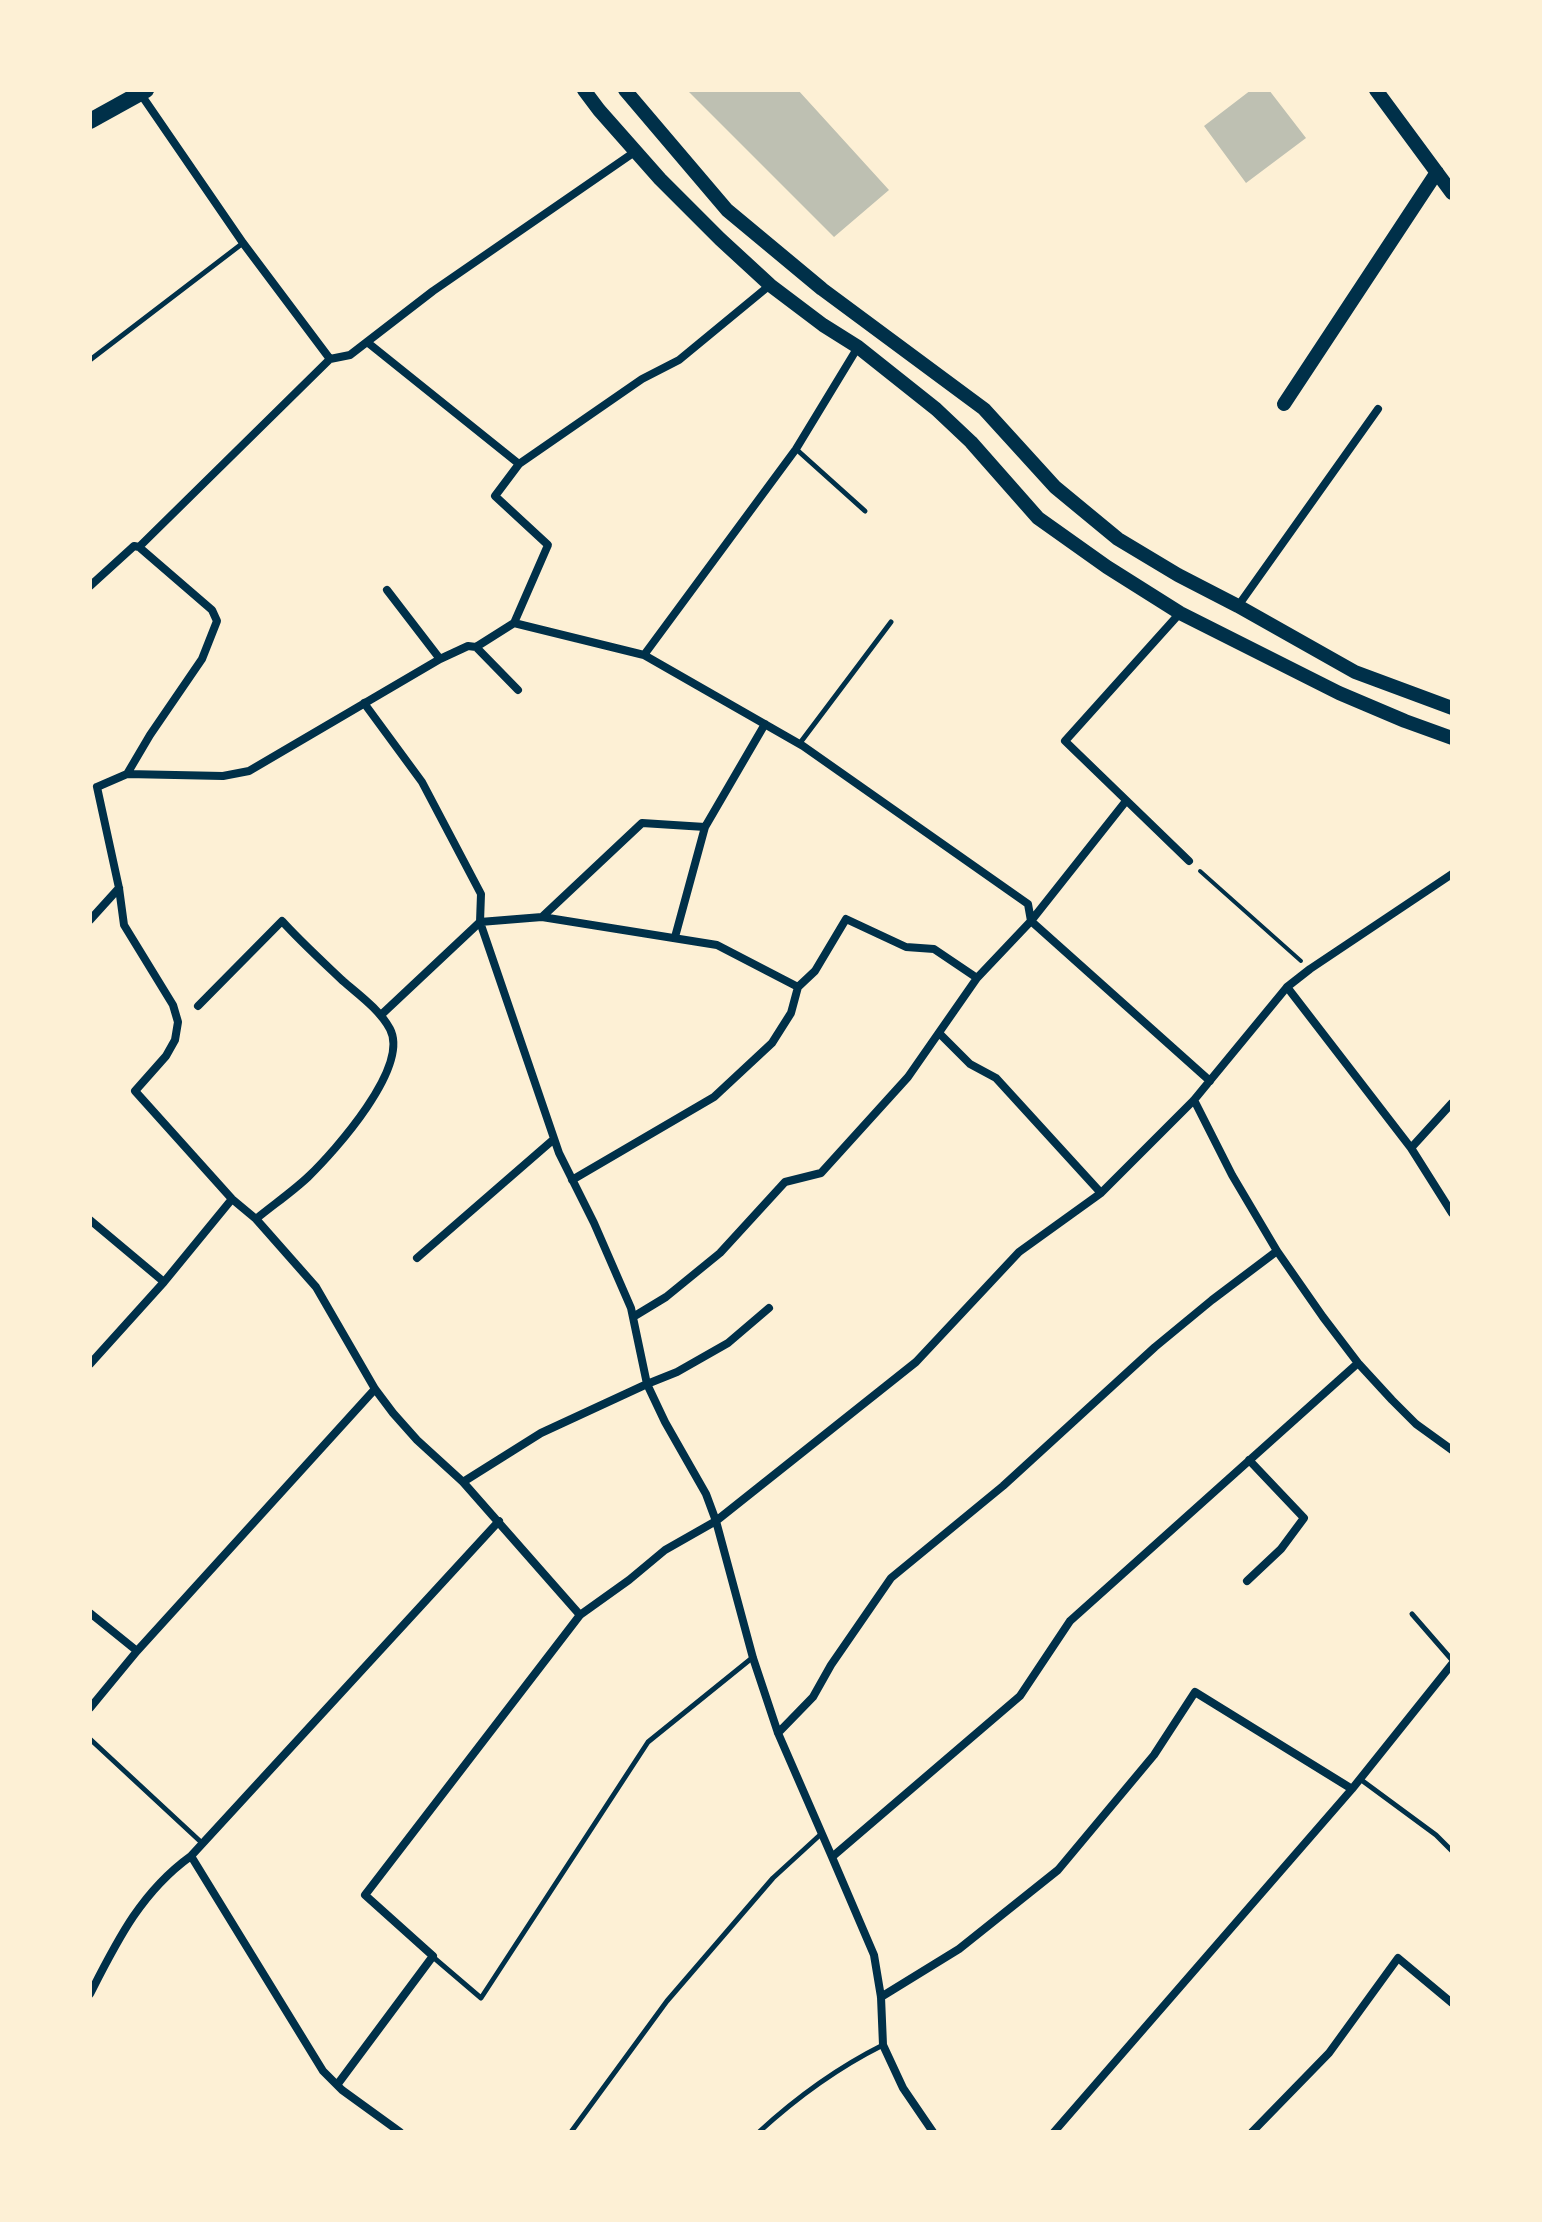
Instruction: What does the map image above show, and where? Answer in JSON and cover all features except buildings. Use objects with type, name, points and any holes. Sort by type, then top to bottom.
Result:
[{"type":"main road","points":[[90,121],[143,92]]},
{"type":"street","points":[[584,90],[660,179],[720,239],[770,285],[858,347],[936,409],[971,442],[1038,518],[1180,613],[1339,693],[1452,738]]},
{"type":"street","points":[[625,90],[727,210],[822,289],[984,409],[1055,487],[1118,539],[1355,672],[1452,708]]},
{"type":"street","points":[[1376,90],[1452,193]]},
{"type":"street","points":[[143,92],[243,243],[330,359]]},
{"type":"street","points":[[139,547],[330,359],[350,355],[433,291],[637,151]]},
{"type":"street","points":[[1284,404],[1437,172]]},
{"type":"street","points":[[476,647],[514,623],[548,545],[495,496],[519,464],[642,379],[679,360],[770,285]]},
{"type":"street","points":[[367,342],[519,464]]},
{"type":"street","points":[[644,655],[796,449],[858,347]]},
{"type":"street","points":[[1238,606],[1378,409]]},
{"type":"street","points":[[90,586],[134,546],[139,547],[212,610],[217,621],[202,659],[127,774]]},
{"type":"street","points":[[387,590],[440,659]]},
{"type":"street","points":[[1180,613],[1065,741],[1189,861]]},
{"type":"street","points":[[514,623],[644,655],[799,744],[1028,904],[1031,921],[1210,1081]]},
{"type":"street","points":[[518,690],[476,647],[468,646],[440,659],[249,771],[223,776],[127,774],[94,785],[119,888],[124,925],[173,1005],[178,1022],[175,1040],[166,1056],[135,1091],[316,1287],[375,1389],[417,1440],[463,1482],[499,1521],[580,1615]]},
{"type":"street","points":[[364,703],[422,782],[481,894],[480,922],[554,1139],[631,1308],[647,1384],[706,1494],[778,1733],[874,1955],[881,1997],[883,2045],[903,2088],[933,2132]]},
{"type":"street","points":[[675,937],[705,827],[765,724]]},
{"type":"street","points":[[633,1317],[666,1297],[720,1253],[785,1182],[821,1173],[908,1077],[977,978],[1031,921],[1126,801]]},
{"type":"street","points":[[542,917],[642,823],[705,827]]},
{"type":"street","points":[[337,2085],[433,1956],[365,1895],[580,1615],[665,1550],[716,1521],[916,1362],[1019,1252],[1101,1193],[1194,1100],[1287,987],[1452,874]]},
{"type":"street","points":[[90,920],[119,888]]},
{"type":"street","points":[[381,1015],[480,922],[542,917],[717,945],[798,987]]},
{"type":"street","points":[[572,1180],[714,1097],[772,1043],[791,1013],[798,987],[815,971],[846,919],[906,947],[934,949],[977,978]]},
{"type":"street","points":[[198,1006],[282,921],[381,1015],[395,1044],[389,1071],[338,1144],[308,1177],[256,1219]]},
{"type":"street","points":[[1287,987],[1411,1148],[1452,1213]]},
{"type":"street","points":[[939,1033],[970,1064],[996,1078],[1101,1193]]},
{"type":"street","points":[[1194,1100],[1232,1175],[1277,1251],[1358,1363],[1416,1424],[1452,1450]]},
{"type":"street","points":[[1411,1148],[1452,1103]]},
{"type":"street","points":[[417,1258],[554,1139]]},
{"type":"street","points":[[90,1364],[164,1282],[232,1199]]},
{"type":"street","points":[[90,1220],[164,1282]]},
{"type":"street","points":[[778,1733],[813,1697],[831,1665],[891,1578],[1015,1475],[1155,1347],[1277,1251]]},
{"type":"street","points":[[463,1482],[541,1433],[677,1372],[728,1343],[769,1308]]},
{"type":"street","points":[[832,1857],[1020,1696],[1070,1621],[1358,1363]]},
{"type":"street","points":[[90,1708],[137,1651],[375,1389]]},
{"type":"street","points":[[1247,1581],[1281,1549],[1304,1518],[1249,1460]]},
{"type":"street","points":[[90,1994],[118,1938],[148,1896],[168,1873],[191,1856],[499,1521]]},
{"type":"street","points":[[90,1613],[137,1651]]},
{"type":"street","points":[[1054,2132],[1352,1789],[1451,1668]]},
{"type":"street","points":[[881,1997],[959,1949],[1058,1870],[1154,1755],[1195,1692],[1352,1789]]},
{"type":"street","points":[[191,1856],[323,2071],[400,2132]]},
{"type":"street","points":[[1252,2132],[1329,2053],[1398,1958],[1452,2003]]},
{"type":"lane","points":[[90,360],[243,243]]},
{"type":"lane","points":[[796,449],[865,511]]},
{"type":"lane","points":[[799,744],[891,622]]},
{"type":"lane","points":[[1412,1614],[1451,1668]]},
{"type":"lane","points":[[433,1956],[481,1998],[648,1742],[753,1658]]},
{"type":"lane","points":[[90,1739],[203,1843]]},
{"type":"lane","points":[[1360,1779],[1436,1835],[1452,1851]]},
{"type":"lane","points":[[571,2132],[667,2001],[773,1878],[821,1834]]},
{"type":"lane","points":[[759,2132],[827,2077],[883,2045]]},
{"type":"path","points":[[1189,861],[1310,969]]}]
